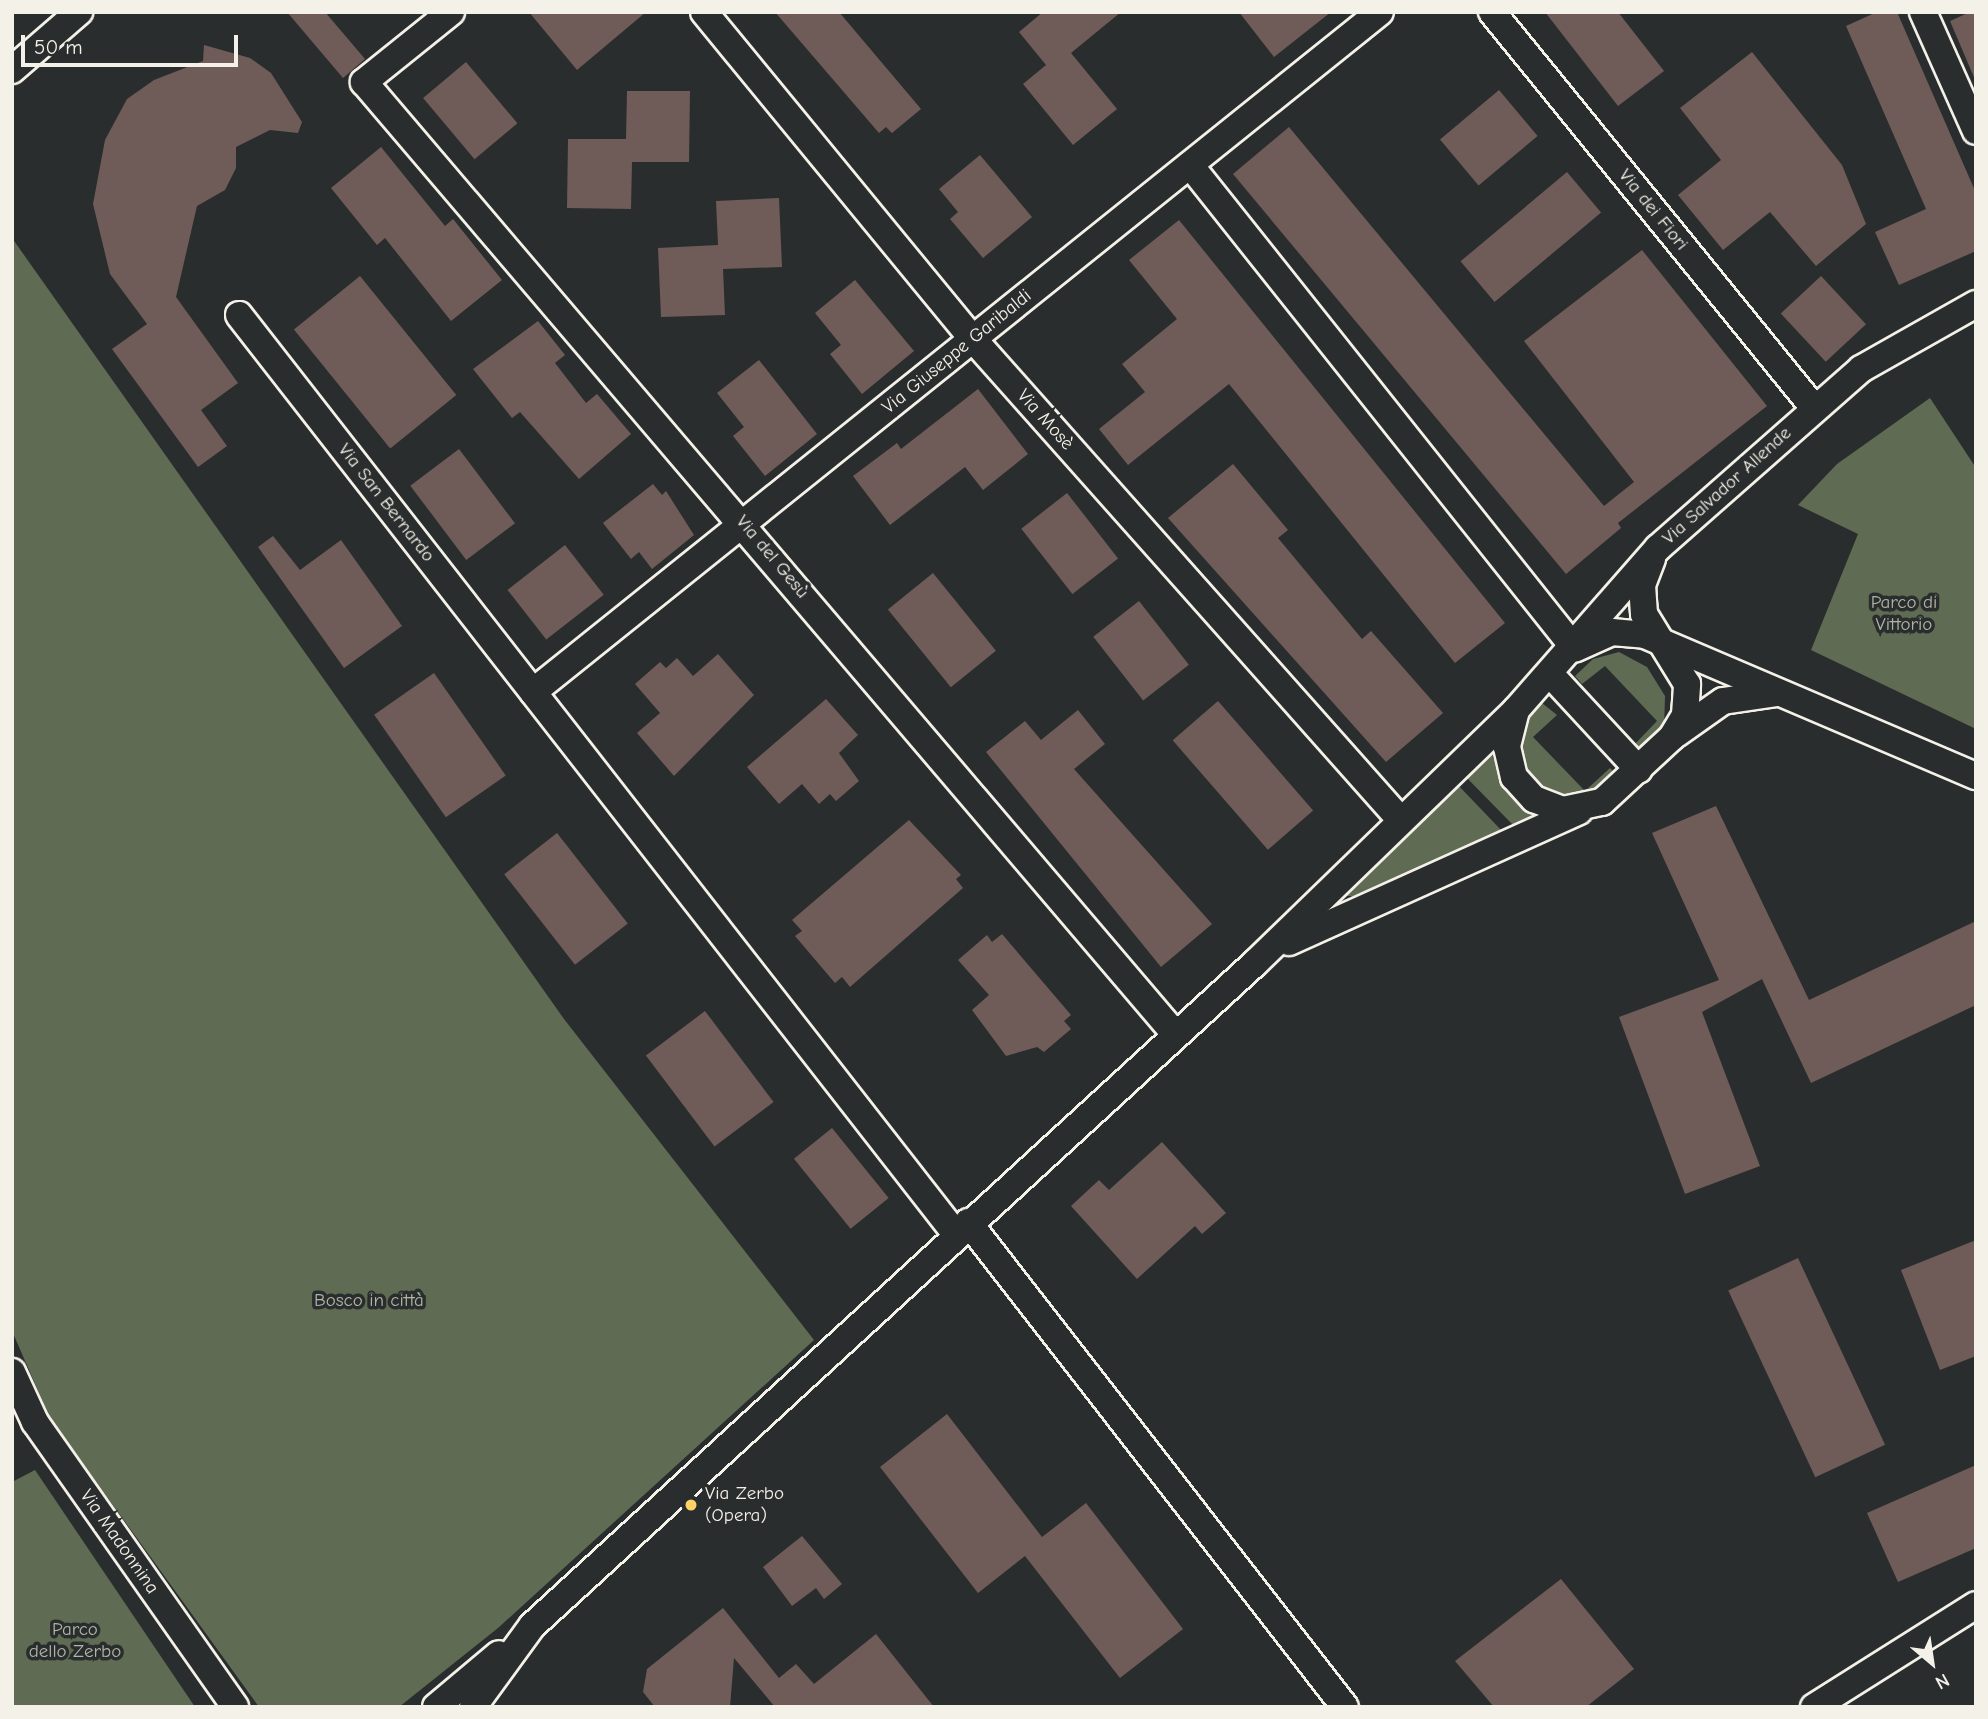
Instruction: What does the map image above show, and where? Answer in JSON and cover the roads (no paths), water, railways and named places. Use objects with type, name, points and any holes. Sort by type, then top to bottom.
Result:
[{"type":"street","points":[[12,71],[79,12]]},
{"type":"street","name":"Via del Gesù","points":[[451,12],[364,82],[743,523],[1175,1034]]},
{"type":"street","name":"Via Mosè","points":[[704,12],[973,339],[1398,817]]},
{"type":"street","name":"Via Giuseppe Garibaldi","points":[[533,692],[1380,12]]},
{"type":"street","name":"Via dei Fiori","points":[[1492,12],[1814,408]]},
{"type":"street","points":[[1923,12],[1976,131]]},
{"type":"street","points":[[1190,164],[1575,649],[1629,631],[1667,648],[1789,692],[1976,776]]},
{"type":"street","name":"Via Salvador Allende","points":[[1255,963],[1398,817],[1551,676],[1658,548],[1861,369],[1976,304]]},
{"type":"street","name":"Via San Bernardo","points":[[239,315],[533,692],[1345,1707]]},
{"type":"street","points":[[1658,548],[1644,575],[1642,606],[1688,691],[1672,737]]},
{"type":"street","points":[[1551,676],[1639,770]]},
{"type":"street","points":[[436,1707],[532,1626],[962,1228],[1255,963],[1322,923],[1602,802],[1672,737],[1734,697],[1789,692]]},
{"type":"street","points":[[1516,710],[1507,747],[1520,785],[1553,808],[1583,809]]},
{"type":"street","name":"Via Madonnina","points":[[12,1372],[35,1422],[234,1707]]},
{"type":"street","points":[[1814,1707],[1976,1605]]},
{"type":"street","points":[[473,1707],[532,1626]]},
{"type":"place","name":"Via Zerbo (Opera)","points":[[691,1505]]},
{"type":"park label","name":"Parco di Vittorio","points":[[1904,614]]},
{"type":"park label","name":"Bosco in città","points":[[369,1301]]},
{"type":"park label","name":"Parco dello Zerbo","points":[[75,1641]]}]
